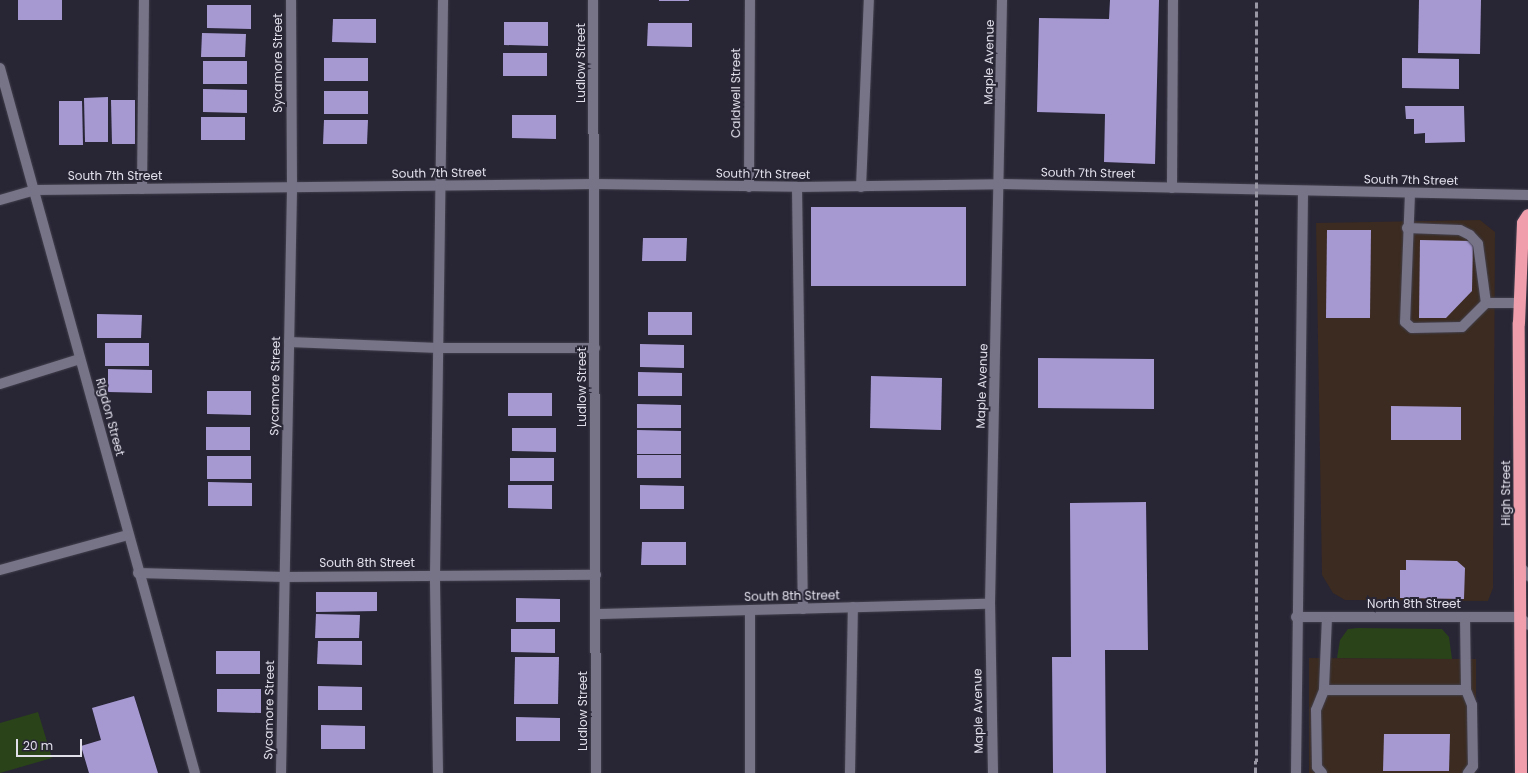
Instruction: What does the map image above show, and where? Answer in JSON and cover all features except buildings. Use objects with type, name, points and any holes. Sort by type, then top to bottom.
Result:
[{"type":"highway","name":"High Street","points":[[1520,773],[1524,621],[1520,566],[1520,304],[1523,223],[1528,215]]},
{"type":"street","points":[[142,189],[144,0]]},
{"type":"street","name":"Sycamore Street","points":[[281,773],[292,188],[291,0]]},
{"type":"street","points":[[438,773],[435,576],[442,186],[443,0]]},
{"type":"street","name":"Ludlow Street","points":[[593,0],[596,773]]},
{"type":"street","name":"Caldwell Street","points":[[749,187],[750,0]]},
{"type":"street","points":[[861,187],[869,0]]},
{"type":"street","name":"Maple Avenue","points":[[993,773],[990,604],[1001,184],[1002,0]]},
{"type":"street","points":[[1172,188],[1173,0]]},
{"type":"street","name":"Rigdon Street","points":[[0,68],[35,190],[138,573],[195,773]]},
{"type":"street","name":"South 7th Street","points":[[0,200],[35,190],[594,184],[749,187],[861,187],[1001,184],[1528,195]]},
{"type":"street","points":[[797,187],[802,609]]},
{"type":"street","points":[[1296,773],[1296,617],[1303,191]]},
{"type":"street","points":[[1410,193],[1406,228],[1405,322],[1412,328],[1462,327],[1486,303],[1520,304]]},
{"type":"street","points":[[1406,228],[1460,230],[1470,234],[1478,244],[1486,303]]},
{"type":"street","points":[[289,342],[439,348],[595,348]]},
{"type":"street","points":[[0,384],[80,359]]},
{"type":"street","points":[[0,570],[128,535]]},
{"type":"street","points":[[1520,566],[1528,576]]},
{"type":"street","name":"South 8th Street","points":[[138,573],[285,577],[596,575]]},
{"type":"street","name":"South 8th Street","points":[[596,614],[990,604]]},
{"type":"street","points":[[850,773],[853,608]]},
{"type":"street","points":[[750,610],[750,773]]},
{"type":"street","name":"North 8th Street","points":[[1296,617],[1465,617],[1524,621]]},
{"type":"street","points":[[1322,773],[1317,767],[1316,710],[1324,690],[1327,617]]},
{"type":"street","points":[[1465,617],[1466,690],[1472,713],[1473,766],[1468,773]]},
{"type":"street","points":[[1324,690],[1466,690]]},
{"type":"shaded area","points":[[1480,220],[1495,232],[1493,588],[1488,601],[1345,600],[1333,593],[1322,575],[1316,223]]},
{"type":"shaded area","points":[[1309,658],[1476,659],[1476,773],[1309,773]]},
{"type":"green space","points":[[1348,629],[1442,629],[1449,637],[1452,659],[1337,658],[1340,640]]},
{"type":"green space","points":[[38,712],[52,758],[0,773],[0,723]]},
{"type":"railway","points":[[1256,773],[1257,0]]}]
